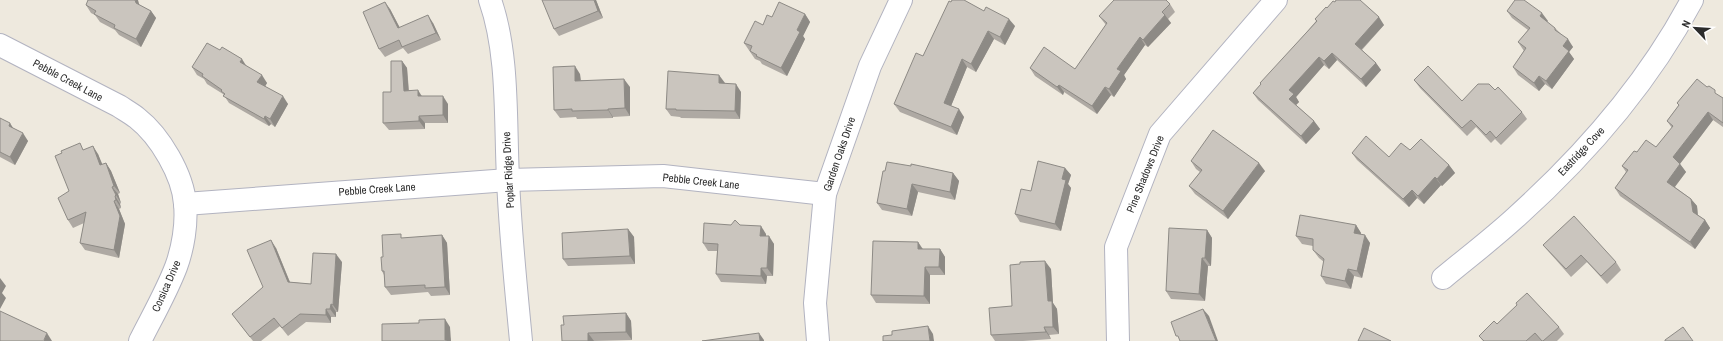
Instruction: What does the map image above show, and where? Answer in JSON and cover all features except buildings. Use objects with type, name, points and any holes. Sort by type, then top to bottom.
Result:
[{"type":"street","name":"Poplar Ridge Drive","points":[[490,0],[498,26],[502,50],[508,180],[520,341]]},
{"type":"street","name":"Garden Oaks Drive","points":[[818,341],[815,303],[825,194],[870,66],[900,0]]},
{"type":"street","name":"Pine Shadows Drive","points":[[1118,341],[1116,247],[1160,134],[1276,0]]},
{"type":"street","name":"Eastridge Cove","points":[[1443,278],[1515,219],[1587,148],[1633,91],[1678,26],[1692,0]]},
{"type":"street","name":"Pebble Creek Lane","points":[[0,45],[119,106],[138,118],[167,153],[178,175],[185,204],[508,180],[663,176],[825,194]]},
{"type":"street","name":"Corsica Drive","points":[[140,341],[176,266],[183,241],[185,204]]}]
